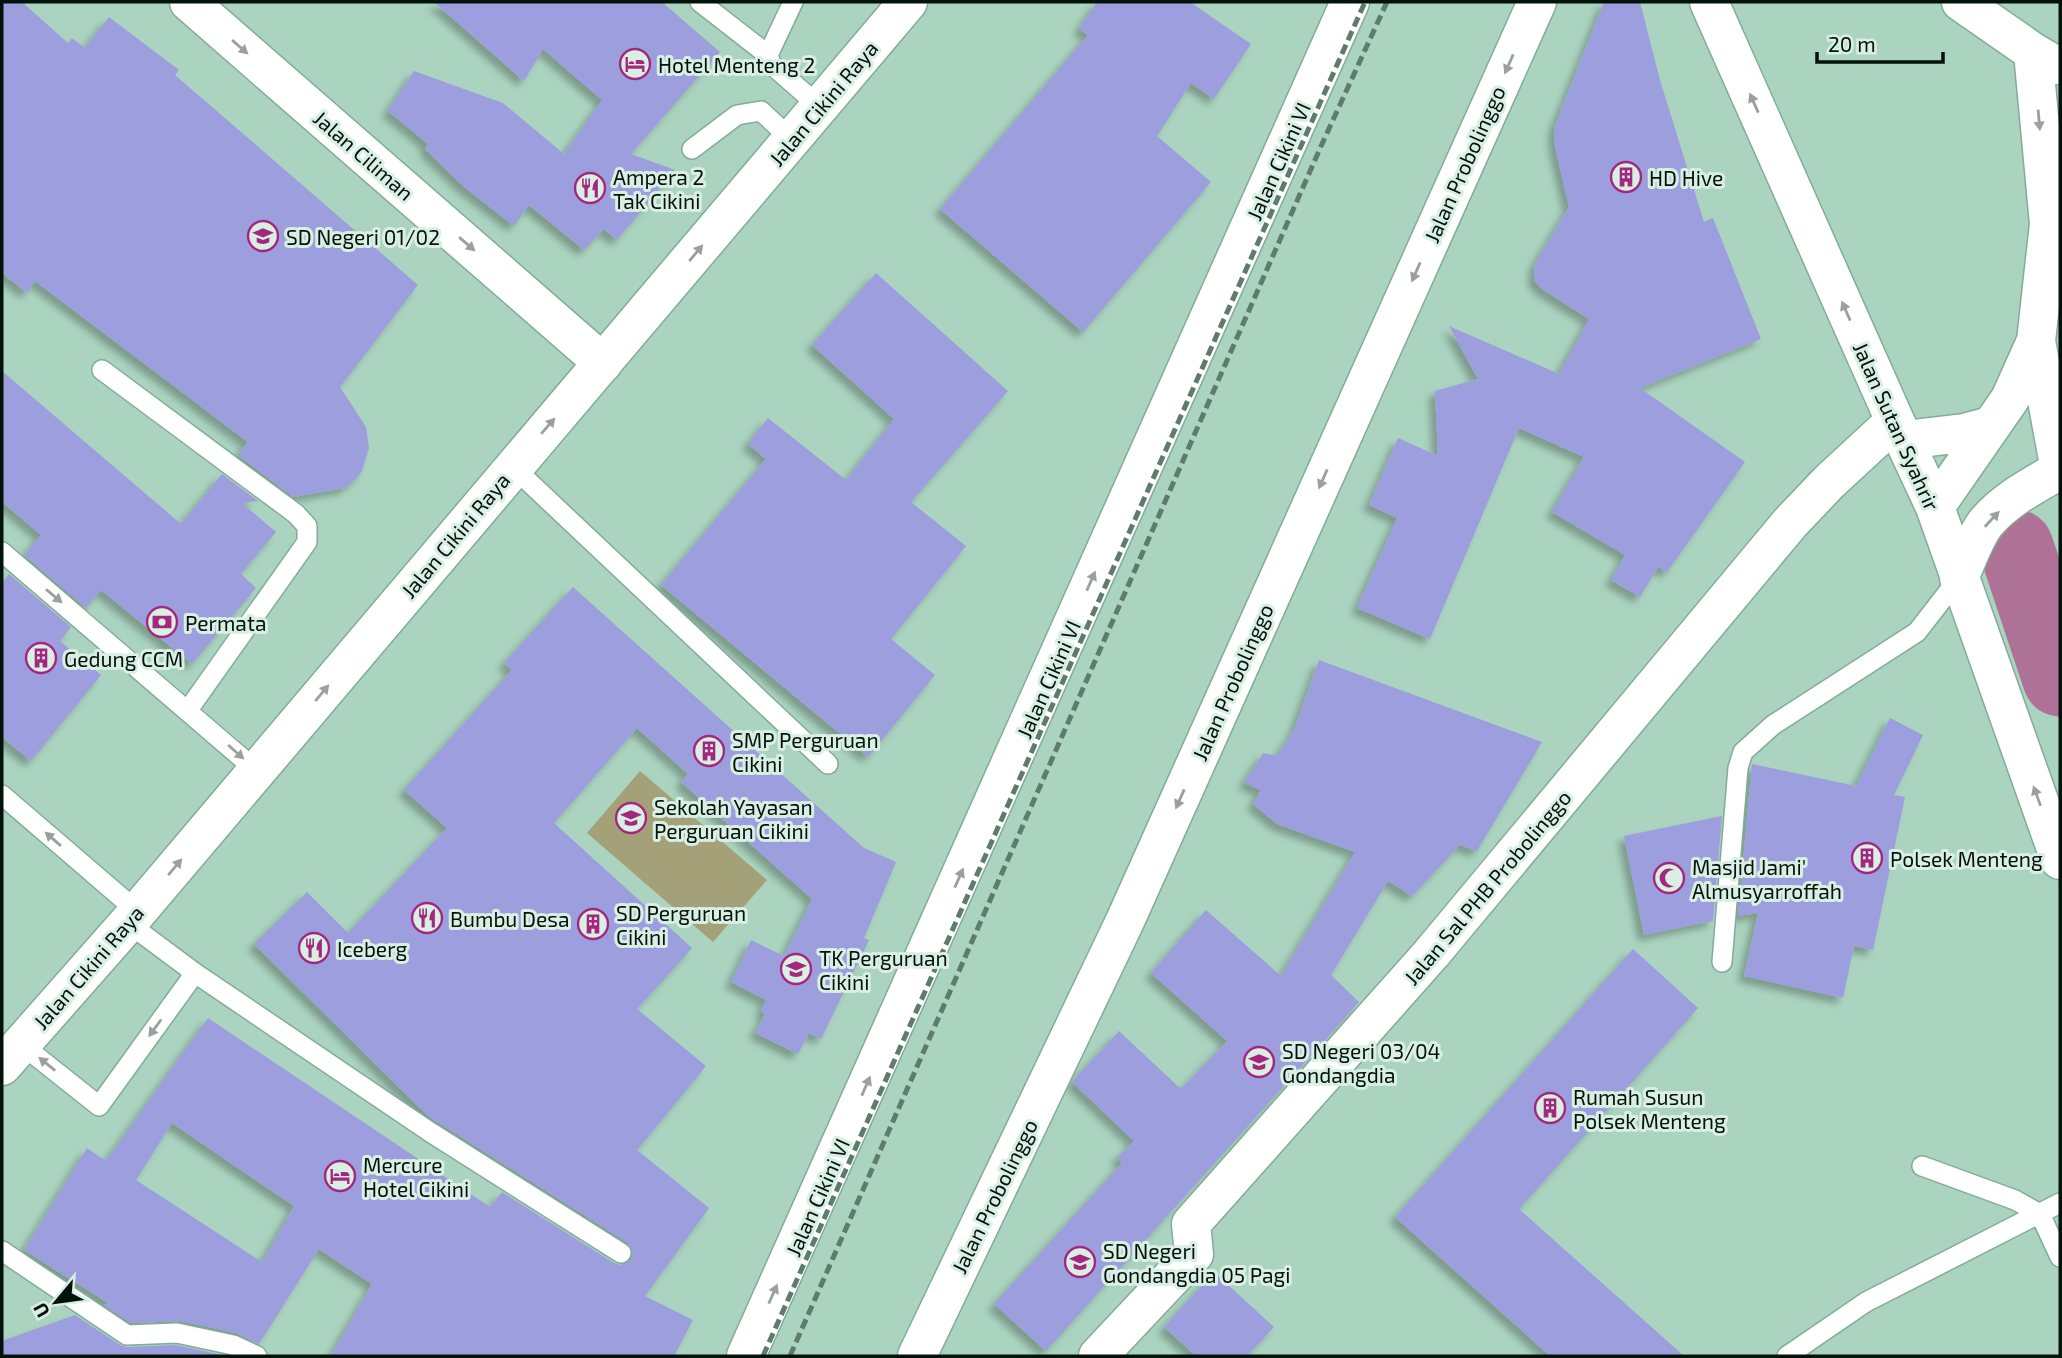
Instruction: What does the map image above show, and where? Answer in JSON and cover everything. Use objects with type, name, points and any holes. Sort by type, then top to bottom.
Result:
[{"type":"street","name":"Jalan Ciliman","points":[[189,2],[603,363]]},
{"type":"street","name":"Jalan Cikini Raya","points":[[12,1055],[133,917],[908,2]]},
{"type":"street","name":"Jalan Cikini VI","points":[[746,1356],[1350,2]]},
{"type":"street","name":"Jalan Probolinggo","points":[[917,1356],[1125,921],[1537,2]]},
{"type":"street","name":"Jalan Sutan Syahrir","points":[[1709,2],[1935,507],[2060,860]]},
{"type":"street","points":[[1959,578],[1985,525],[2005,505],[2060,470],[2036,341],[2049,224],[2047,60],[1961,2]]},
{"type":"street","points":[[1935,507],[2010,399],[2036,341]]},
{"type":"street","points":[[1899,431],[1964,433],[1990,426]]},
{"type":"street","name":"Jalan Sal PHB Probolinggo","points":[[1098,1356],[1194,1254],[1191,1224],[1432,954],[1790,523],[1829,482],[1899,431]]},
{"type":"lane","points":[[700,2],[768,55],[771,64],[820,107]]},
{"type":"lane","points":[[768,55],[793,2]]},
{"type":"lane","points":[[692,149],[737,115],[761,111],[792,140]]},
{"type":"lane","points":[[102,370],[296,514],[307,526],[307,542],[188,710]]},
{"type":"lane","points":[[513,467],[828,764]]},
{"type":"lane","points":[[2,552],[257,771]]},
{"type":"lane","points":[[1722,962],[1738,768],[1743,752],[1773,725],[1917,632],[1959,578]]},
{"type":"lane","points":[[2,795],[195,973],[430,1132],[621,1253]]},
{"type":"lane","points":[[12,1055],[99,1106],[195,973]]},
{"type":"lane","points":[[1922,1166],[2015,1200],[2040,1214],[2060,1257]]},
{"type":"lane","points":[[1787,1356],[1866,1302],[2060,1203]]},
{"type":"lane","points":[[2,1251],[127,1335],[177,1333],[233,1345],[257,1356]]},
{"type":"shaded area","points":[[640,771],[767,880],[713,942],[587,833]]},
{"type":"building","points":[[2,2],[22,2],[68,43],[72,38],[85,48],[109,17],[179,70],[175,75],[418,285],[340,387],[366,427],[369,448],[362,471],[345,488],[293,497],[238,455],[248,442],[35,281],[27,293],[2,273]]},
{"type":"building","points":[[434,2],[662,2],[720,52],[631,154],[675,170],[617,240],[604,229],[584,250],[529,205],[514,226],[463,186],[425,149],[428,144],[388,111],[414,71],[503,103],[564,154],[602,100],[543,49],[524,81]]},
{"type":"building","points":[[1097,2],[1190,2],[1251,44],[1214,99],[1191,83],[1157,136],[1211,182],[1083,332],[940,209],[1088,35],[1079,29]]},
{"type":"building","points":[[1604,2],[1640,2],[1660,80],[1704,222],[1713,218],[1761,339],[1640,388],[1745,462],[1667,572],[1658,567],[1640,597],[1611,580],[1625,555],[1552,512],[1584,457],[1519,428],[1430,639],[1357,608],[1397,518],[1369,505],[1398,438],[1438,456],[1435,391],[1478,379],[1449,326],[1559,374],[1589,319],[1542,289],[1534,280],[1535,264],[1569,207],[1555,147],[1554,128]]},
{"type":"building","points":[[876,273],[1008,391],[911,502],[966,546],[891,639],[935,675],[868,757],[661,585],[766,459],[748,444],[768,418],[846,480],[894,419],[812,345]]},
{"type":"building","points":[[2,371],[181,524],[222,474],[258,501],[242,503],[276,532],[241,574],[256,588],[192,664],[101,590],[86,608],[24,555],[41,535],[2,502]]},
{"type":"building","name":"Gedung CCM","points":[[9,574],[71,627],[60,641],[101,675],[31,761],[2,737],[2,583]]},
{"type":"building","points":[[573,587],[864,848],[896,862],[864,938],[869,940],[821,1039],[809,1033],[798,1054],[755,1033],[765,1014],[761,1011],[766,1000],[731,982],[751,940],[784,956],[812,899],[681,782],[688,774],[637,728],[554,823],[692,948],[637,1009],[706,1066],[637,1150],[709,1208],[645,1296],[693,1320],[674,1356],[331,1356],[372,1284],[319,1249],[259,1344],[236,1333],[180,1321],[131,1323],[104,1305],[108,1303],[24,1250],[87,1148],[106,1161],[208,1018],[490,1207],[502,1192],[614,1263],[621,1265],[631,1260],[633,1253],[628,1243],[428,1116],[254,944],[307,892],[348,933],[447,828],[404,790],[512,670],[504,663]],"holes":[[[172,1123],[294,1206],[262,1262],[136,1180]]]},
{"type":"building","points":[[1319,660],[1542,742],[1477,851],[1460,845],[1412,896],[1388,881],[1331,975],[1359,1002],[1046,1351],[994,1304],[1122,1163],[1117,1158],[1134,1141],[1072,1082],[1119,1031],[1181,1089],[1227,1041],[1151,973],[1206,910],[1281,976],[1355,852],[1277,824],[1253,804],[1261,790],[1244,783],[1263,753],[1277,756],[1294,730]]},
{"type":"building","points":[[1890,718],[1923,735],[1894,795],[1905,797],[1873,950],[1854,946],[1843,998],[1744,976],[1758,913],[1738,916],[1752,764],[1856,786]]},
{"type":"building","name":"Masjid Jami' Almusyarroffah","points":[[1722,816],[1713,921],[1644,935],[1624,836]]},
{"type":"building","name":"Rumah Susun Polsek Menteng","points":[[1633,949],[1698,1008],[1519,1209],[1684,1356],[1550,1356],[1395,1217]]},
{"type":"building","points":[[1214,1272],[1274,1327],[1247,1356],[1196,1356],[1164,1327]]},
{"type":"building","points":[[75,1315],[127,1347],[176,1345],[227,1356],[2,1356],[2,1341]]},
{"type":"waterway","points":[[2016,547],[2060,679]]},
{"type":"railway","points":[[763,1356],[1365,2]]},
{"type":"railway","points":[[790,1356],[1322,144],[1387,2]]},
{"type":"place","name":"Hotel Menteng 2","points":[[635,64]]},
{"type":"place","name":"HD Hive","points":[[1626,177]]},
{"type":"place","name":"Ampera 2 Tak Cikini","points":[[590,188]]},
{"type":"place","name":"SD Negeri 01/02","points":[[263,236]]},
{"type":"place","name":"Permata","points":[[162,622]]},
{"type":"place","name":"Gedung CCM","points":[[41,658]]},
{"type":"place","name":"SMP Perguruan Cikini","points":[[709,751]]},
{"type":"place","name":"Sekolah Yayasan Perguruan Cikini","points":[[631,818]]},
{"type":"place","name":"Polsek Menteng","points":[[1867,858]]},
{"type":"place","name":"Masjid Jami' Almusyarroffah","points":[[1669,878]]},
{"type":"place","name":"Bumbu Desa","points":[[427,918]]},
{"type":"place","name":"SD Perguruan Cikini","points":[[593,924]]},
{"type":"place","name":"Iceberg","points":[[314,948]]},
{"type":"place","name":"TK Perguruan Cikini","points":[[796,969]]},
{"type":"place","name":"SD Negeri 03/04 Gondangdia","points":[[1259,1062]]},
{"type":"place","name":"Rumah Susun Polsek Menteng","points":[[1550,1108]]},
{"type":"place","name":"Mercure Hotel Cikini","points":[[340,1176]]},
{"type":"place","name":"SD Negeri Gondangdia 05 Pagi","points":[[1080,1262]]}]
